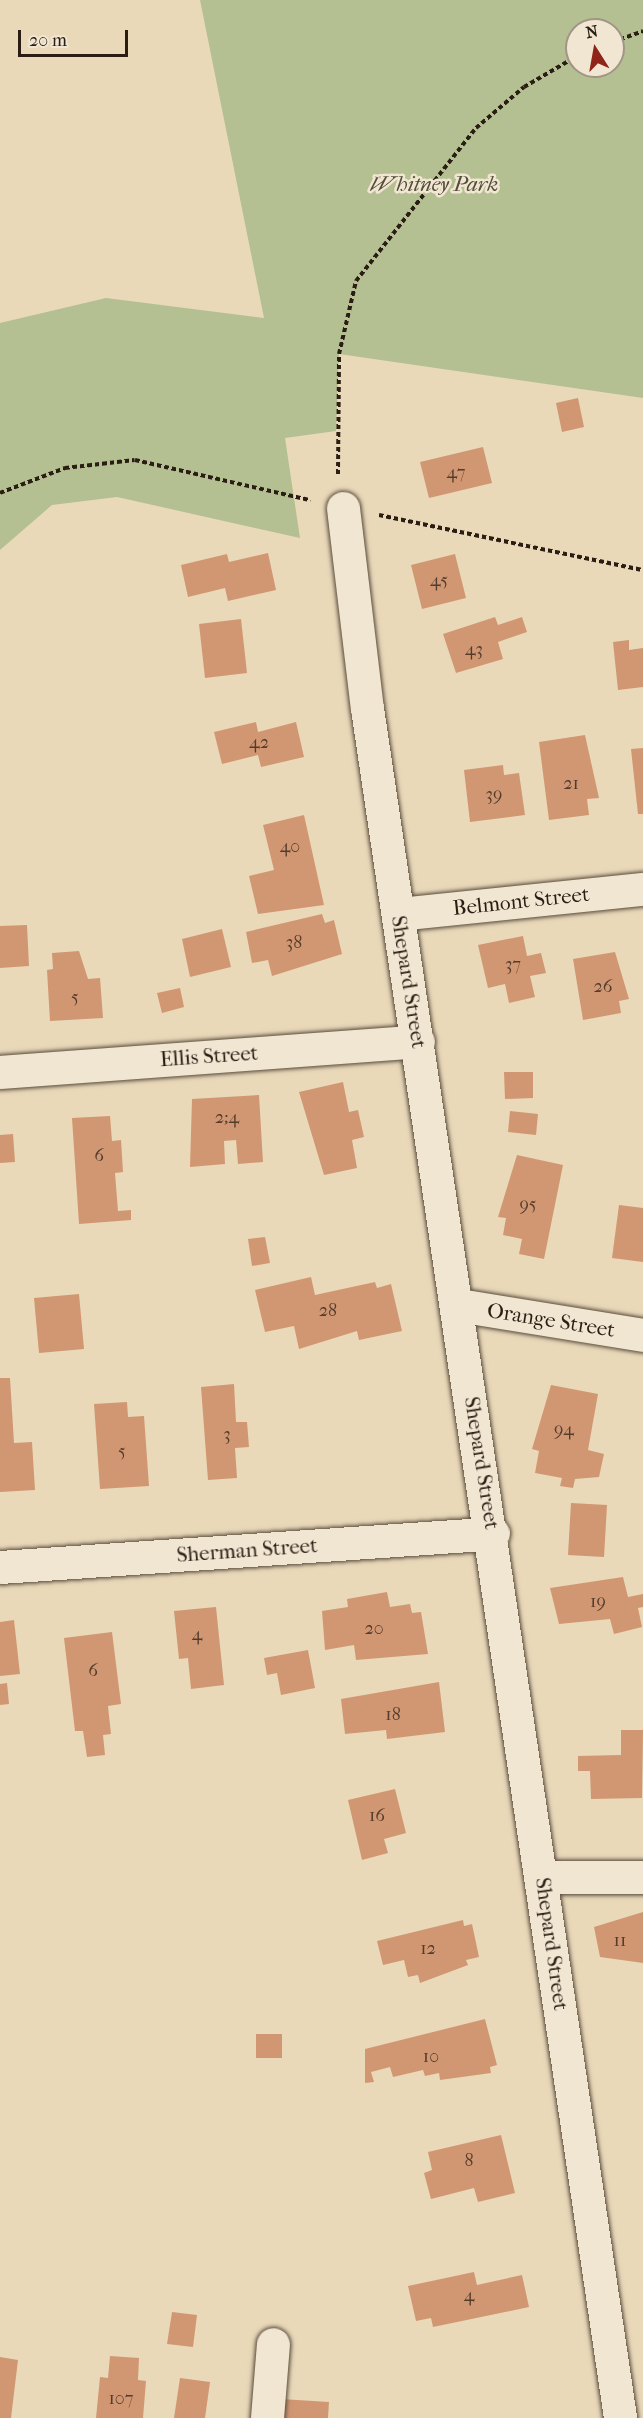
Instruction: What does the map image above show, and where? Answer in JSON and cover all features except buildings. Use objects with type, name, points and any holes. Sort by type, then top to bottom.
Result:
[{"type":"street","name":"Shepard Street","points":[[343,508],[399,914],[493,1533],[620,2418]]},
{"type":"street","name":"Belmont Street","points":[[399,914],[643,889]]},
{"type":"street","name":"Ellis Street","points":[[0,1072],[418,1041]]},
{"type":"street","name":"Orange Street","points":[[458,1305],[643,1335]]},
{"type":"street","name":"Sherman Street","points":[[0,1567],[493,1533]]},
{"type":"street","points":[[542,1877],[643,1877]]},
{"type":"street","points":[[267,2418],[273,2344]]},
{"type":"path","points":[[625,38],[643,31]]},
{"type":"path","points":[[343,508],[337,466],[339,354],[356,281],[476,128],[524,87],[565,63]]},
{"type":"green space","name":"Whitney Park","points":[[200,0],[643,0],[643,398],[339,354],[336,431],[285,438],[300,538],[117,497],[52,505],[0,550],[0,323],[106,298],[264,318]]}]
